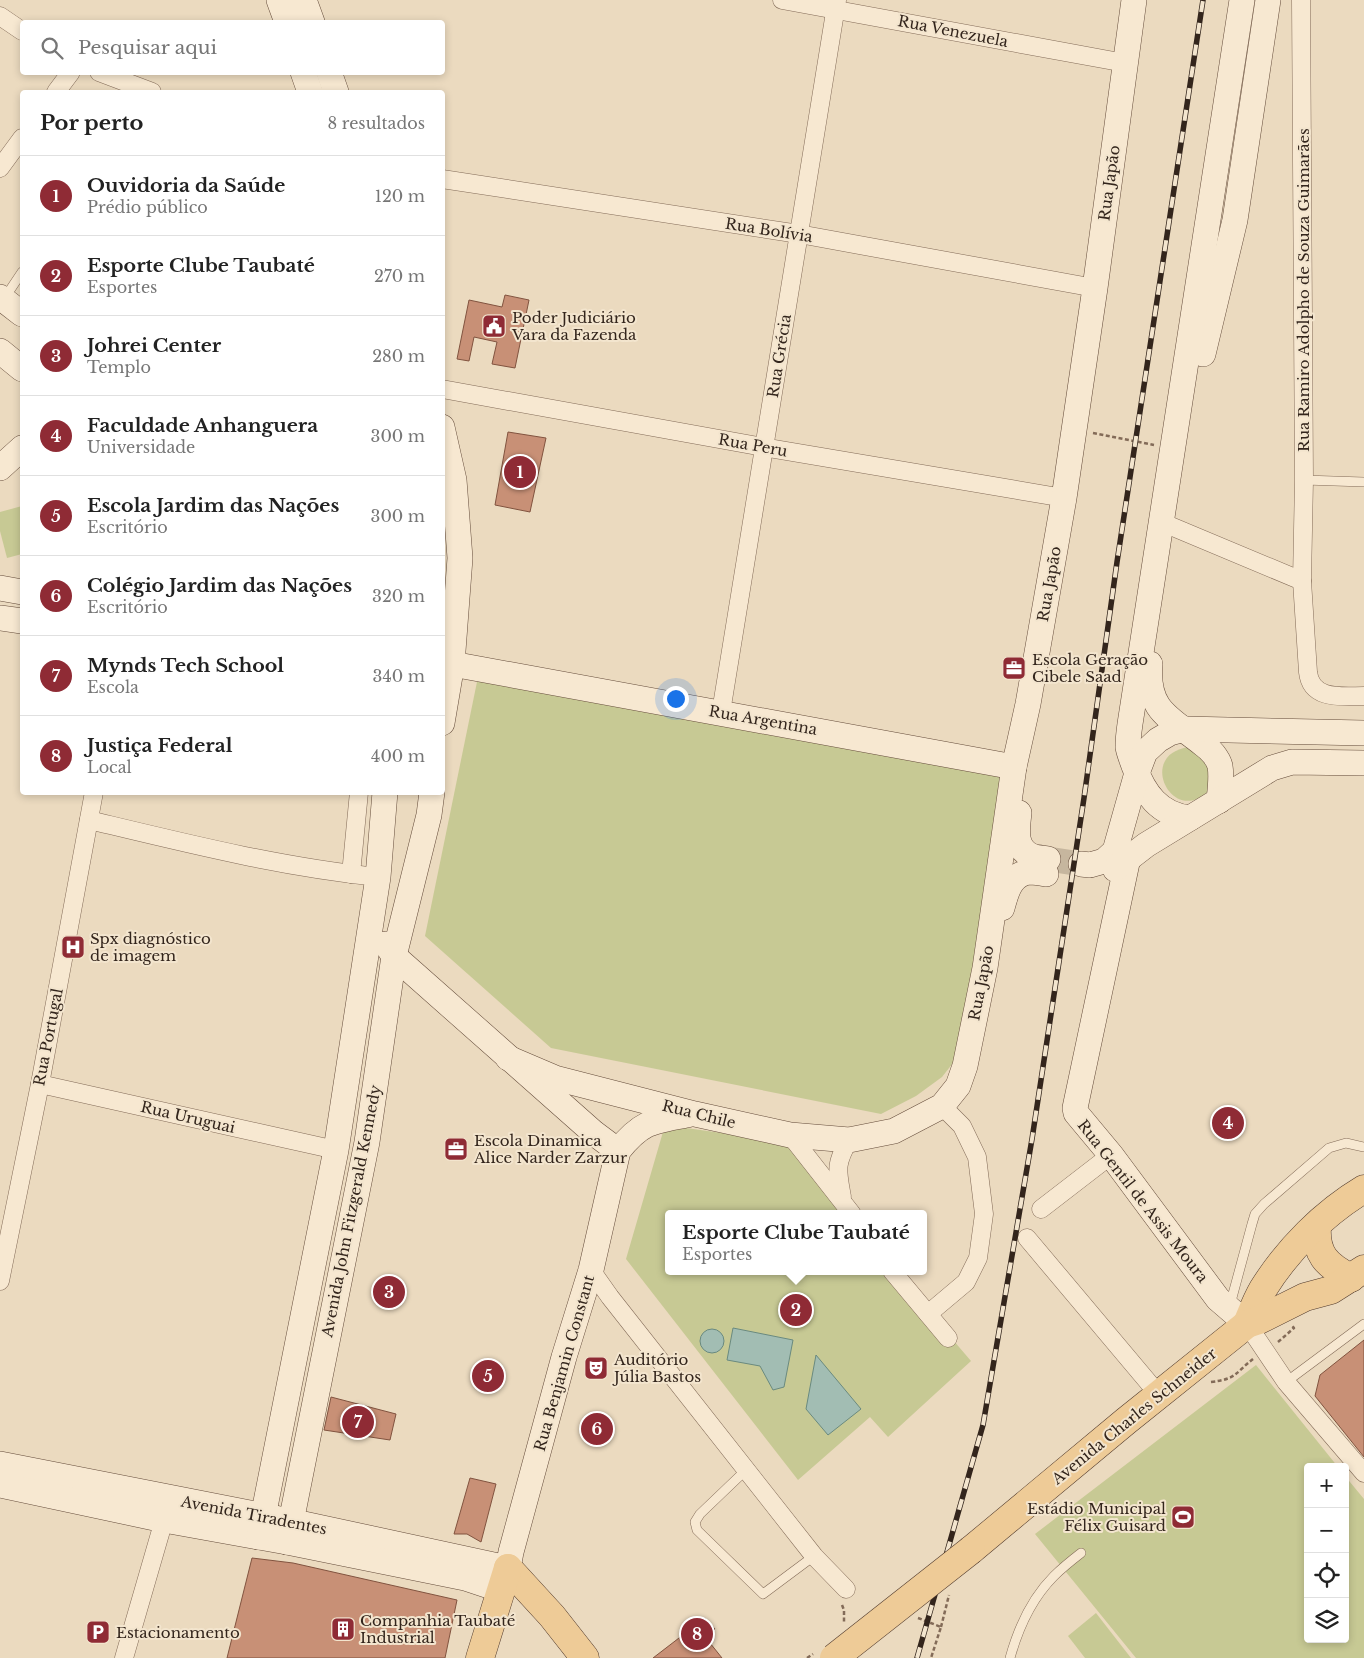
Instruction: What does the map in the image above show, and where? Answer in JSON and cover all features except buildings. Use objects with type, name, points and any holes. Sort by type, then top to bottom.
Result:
[{"type":"main road","points":[[280,0],[286,20]]},
{"type":"main road","points":[[304,0],[311,20]]},
{"type":"main road","name":"Rua Japão","points":[[894,1131],[942,1106],[958,1086],[965,1066],[985,968],[1014,767],[1028,704],[1064,498],[1134,0]]},
{"type":"main road","points":[[1219,801],[1220,765],[1210,749],[1168,718],[1158,708],[1152,696],[1149,679],[1150,655],[1166,524],[1242,0]]},
{"type":"main road","points":[[1190,818],[1178,817],[1168,813],[1143,788],[1128,748],[1130,724],[1166,524],[1199,370],[1235,220],[1268,0]]},
{"type":"main road","points":[[304,75],[309,90]]},
{"type":"main road","points":[[330,75],[335,90]]},
{"type":"main road","points":[[0,351],[20,367]]},
{"type":"main road","points":[[445,440],[454,480],[460,558],[445,693]]},
{"type":"main road","points":[[0,588],[20,592]]},
{"type":"main road","points":[[0,618],[20,621]]},
{"type":"main road","name":"Rua Argentina","points":[[448,663],[1014,767]]},
{"type":"main road","points":[[985,968],[1006,892],[1015,877],[1047,866],[1021,847],[1017,835],[1028,704]]},
{"type":"main road","points":[[1364,733],[1185,729],[1170,733],[1144,752],[1115,851],[1104,861],[1090,865],[1080,871],[1092,878],[1109,874],[1128,858],[1272,768],[1292,762],[1364,763]]},
{"type":"main road","name":"Avenida John Fitzgerald Kennedy","points":[[261,1526],[336,1150],[377,885],[385,795]]},
{"type":"main road","name":"Avenida John Fitzgerald Kennedy","points":[[289,1532],[367,1142],[394,956],[429,815],[432,795]]},
{"type":"main road","name":"Rua Gentil de Assis Moura","points":[[1128,858],[1075,1108],[1076,1113],[1111,1156],[1218,1299],[1238,1316]]},
{"type":"main road","points":[[377,885],[382,932],[386,945],[394,956]]},
{"type":"main road","name":"Rua Chile","points":[[394,956],[594,1133],[618,1151]]},
{"type":"main road","name":"Rua Chile","points":[[508,1058],[555,1078],[695,1114],[790,1135],[849,1140],[894,1131]]},
{"type":"main road","name":"Rua Benjamin Constant","points":[[480,1658],[512,1582],[511,1552],[564,1357],[591,1270],[618,1151],[630,1136],[647,1124],[695,1114]]},
{"type":"main road","name":"Avenida Charles Schneider","points":[[834,1658],[971,1550],[1159,1395],[1238,1316],[1317,1224],[1361,1187]]},
{"type":"main road","points":[[1317,1224],[1316,1238],[1319,1251],[1328,1264],[1357,1274]]},
{"type":"main road","name":"Avenida Charles Schneider","points":[[1238,1316],[1260,1320],[1305,1297],[1331,1290],[1357,1274]]},
{"type":"main road","name":"Avenida Tiradentes","points":[[0,1464],[289,1532],[465,1578],[512,1582]]},
{"type":"main road","name":"Avenida Tiradentes","points":[[0,1485],[164,1520],[261,1526]]},
{"type":"main road","points":[[512,1582],[552,1616],[585,1658]]},
{"type":"street","name":"Rua Venezuela","points":[[782,0],[836,4],[1125,63]]},
{"type":"street","name":"Rua Ramiro Adolpho de Souza Guimarães","points":[[1301,0],[1304,480],[1302,581],[1309,680],[1318,691],[1327,696],[1364,696]]},
{"type":"street","name":"Rua Grécia","points":[[721,712],[836,4]]},
{"type":"street","points":[[0,16],[20,30]]},
{"type":"street","points":[[58,90],[69,75]]},
{"type":"street","points":[[107,75],[147,90]]},
{"type":"street","points":[[0,168],[20,141]]},
{"type":"street","name":"Rua Bolívia","points":[[445,179],[799,234],[1095,288]]},
{"type":"street","name":"Rua Peru","points":[[445,390],[764,447],[1064,498]]},
{"type":"street","points":[[1166,524],[1302,581]]},
{"type":"street","name":"Rua Portugal","points":[[0,1281],[40,1084],[93,795]]},
{"type":"street","points":[[351,874],[359,795]]},
{"type":"street","points":[[89,820],[224,853],[351,874],[377,885]]},
{"type":"street","name":"Rua Uruguai","points":[[40,1084],[336,1150]]},
{"type":"street","points":[[928,1314],[966,1282],[978,1258],[984,1214],[977,1157],[962,1126],[942,1106]]},
{"type":"street","points":[[790,1135],[847,1207]]},
{"type":"street","points":[[847,1207],[837,1170],[840,1155],[849,1140]]},
{"type":"street","points":[[1040,1209],[1111,1156]]},
{"type":"street","points":[[1027,1238],[1159,1395]]},
{"type":"street","points":[[591,1270],[814,1556],[846,1589]]},
{"type":"street","points":[[895,1275],[948,1338]]},
{"type":"street","points":[[1238,1316],[1286,1382],[1364,1473]]},
{"type":"street","points":[[124,1658],[164,1520]]},
{"type":"lane","points":[[9,303],[20,277]]},
{"type":"lane","points":[[1304,480],[1364,482]]},
{"type":"lane","points":[[1238,1316],[1255,1214],[1329,1148],[1346,1143],[1364,1147]]},
{"type":"lane","points":[[1286,1382],[1364,1324]]},
{"type":"lane","points":[[746,1470],[700,1514],[695,1522],[697,1530],[763,1594],[814,1556]]},
{"type":"lane","points":[[1010,1658],[1015,1640],[1032,1604],[1054,1576],[1081,1553]]},
{"type":"path","points":[[1074,428],[1156,446]]},
{"type":"path","points":[[1204,1382],[1227,1380],[1255,1358],[1266,1352]]},
{"type":"path","points":[[844,1623],[844,1610],[839,1597],[846,1589]]},
{"type":"path","points":[[914,1617],[940,1628],[931,1658]]},
{"type":"green space","points":[[20,507],[20,555],[7,558],[0,531],[0,512]]},
{"type":"green space","points":[[478,677],[1001,771],[960,1054],[942,1077],[916,1096],[881,1114],[551,1048],[425,936]]},
{"type":"green space","points":[[1190,747],[1206,754],[1211,788],[1197,799],[1184,801],[1173,796],[1166,786],[1162,774],[1164,762],[1173,752]]},
{"type":"green space","points":[[665,1125],[785,1142],[843,1210],[665,1210],[665,1275],[897,1275],[971,1361],[888,1437],[870,1417],[798,1480],[626,1259]]},
{"type":"green space","name":"Estádio Municipal Félix Guisard","points":[[1256,1365],[1335,1463],[1304,1463],[1304,1643],[1349,1643],[1349,1481],[1364,1499],[1364,1658],[1136,1658],[1035,1534]]},
{"type":"green space","points":[[1096,1613],[1131,1658],[1085,1658],[1068,1636]]},
{"type":"shaded area","points":[[733,1328],[793,1340],[784,1387],[773,1390],[760,1366],[727,1360]]},
{"type":"shaded area","points":[[712,1329],[720,1333],[724,1341],[720,1349],[712,1353],[704,1349],[700,1341],[704,1333]]},
{"type":"shaded area","points":[[816,1355],[861,1409],[828,1435],[806,1409]]},
{"type":"tunnel","points":[[1048,859],[1081,864]]},
{"type":"railway","points":[[917,1658],[983,1425],[1032,1139],[1084,798],[1117,562],[1203,0]]},
{"type":"place","name":"Poder Judiciário Vara da Fazenda","points":[[494,326]]},
{"type":"place","name":"Ouvidoria da Saúde","points":[[520,472]]},
{"type":"place","name":"Escola Geração Cibele Saad","points":[[1014,668]]},
{"type":"place","name":"Spx diagnóstico de imagem","points":[[73,947]]},
{"type":"place","name":"Faculdade Anhanguera","points":[[1228,1123]]},
{"type":"place","name":"Escola Dinamica Alice Narder Zarzur","points":[[456,1149]]},
{"type":"place","name":"Johrei Center","points":[[389,1292]]},
{"type":"place","name":"Esporte Clube Taubaté","points":[[796,1310]]},
{"type":"place","name":"Auditório Júlia Bastos","points":[[596,1368]]},
{"type":"place","name":"Escola Jardim das Nações","points":[[488,1376]]},
{"type":"place","name":"Mynds Tech School","points":[[358,1422]]},
{"type":"place","name":"Colégio Jardim das Nações","points":[[597,1429]]},
{"type":"place","name":"Estádio Municipal Félix Guisard","points":[[1183,1517]]},
{"type":"place","name":"Companhia Taubaté Industrial","points":[[343,1629]]},
{"type":"place","name":"Estacionamento","points":[[98,1632]]},
{"type":"place","name":"Justiça Federal","points":[[697,1634]]}]
